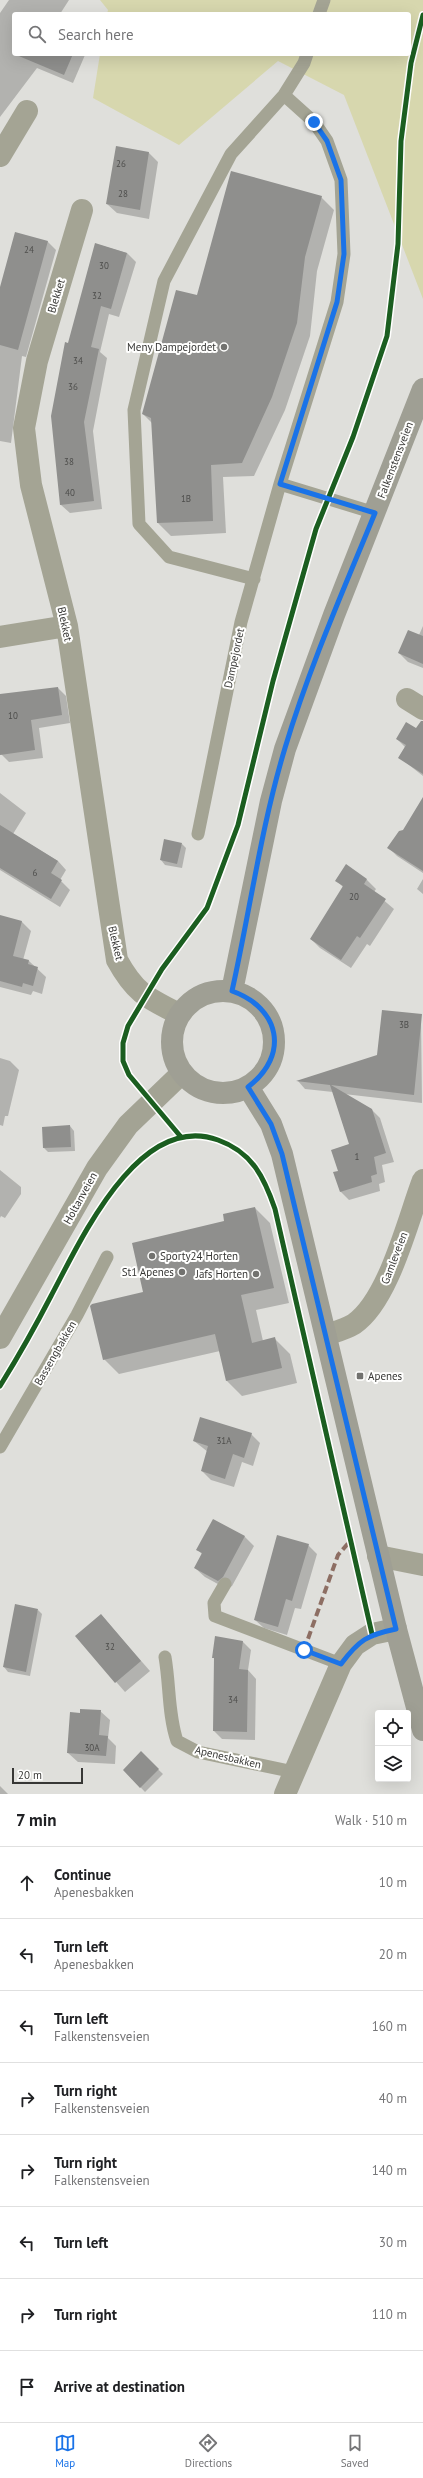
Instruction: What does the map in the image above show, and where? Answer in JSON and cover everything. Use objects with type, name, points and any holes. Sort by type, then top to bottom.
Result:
[{"type":"main road","name":"Falkenstensveien","points":[[232,991],[271,801],[285,749],[317,657],[423,388]]},
{"type":"main road","points":[[216,991],[232,991],[247,996],[260,1005],[269,1018],[274,1033],[274,1049],[270,1064],[261,1077],[248,1087],[234,1092],[220,1093],[205,1090],[192,1083],[182,1073],[173,1054],[172,1034],[179,1014],[189,1003],[202,995],[216,991]]},
{"type":"main road","name":"Holtanveien","points":[[0,1338],[104,1158],[128,1125],[182,1073]]},
{"type":"main road","points":[[248,1087],[271,1124],[282,1154],[378,1556],[423,1730]]},
{"type":"main road","points":[[285,1794],[341,1664],[356,1645],[372,1634],[396,1629]]},
{"type":"street","points":[[0,156],[27,110]]},
{"type":"street","name":"Blekket","points":[[82,210],[37,362],[24,428],[31,485],[67,626],[118,960],[128,980],[145,997],[179,1014]]},
{"type":"street","points":[[0,637],[67,626]]},
{"type":"street","name":"Gamleveien","points":[[326,1335],[354,1324],[370,1309],[386,1284],[423,1180]]},
{"type":"street","points":[[378,1556],[423,1565]]},
{"type":"lane","points":[[320,12],[324,0]]},
{"type":"lane","points":[[254,578],[168,557],[139,524],[134,410],[164,282],[231,154],[284,95],[304,63],[306,56]]},
{"type":"lane","name":"Dampejordet","points":[[198,834],[241,622],[280,484],[337,302],[344,254],[341,180],[327,141],[314,122],[284,95]]},
{"type":"lane","points":[[280,484],[375,513]]},
{"type":"lane","name":"Bassengbakken","points":[[0,1447],[77,1315],[107,1257]]},
{"type":"lane","points":[[224,1584],[214,1603],[215,1616],[341,1664]]},
{"type":"lane","name":"Apenesbakken","points":[[165,1658],[169,1682],[170,1722],[177,1742],[198,1752],[294,1772]]},
{"type":"green space","points":[[100,0],[423,0],[423,299],[344,95],[278,61],[179,145],[93,98],[100,56],[411,56],[411,12],[108,12],[108,10]]},
{"type":"building","points":[[19,56],[72,56],[64,75]]},
{"type":"building","points":[[116,146],[149,152],[140,210],[106,204]]},
{"type":"building","points":[[231,171],[322,196],[305,257],[297,323],[272,397],[242,463],[211,465],[213,521],[157,523],[151,418],[142,414],[176,290],[197,295]]},
{"type":"building","points":[[15,232],[48,241],[18,350],[0,345],[0,287]]},
{"type":"building","points":[[95,243],[127,253],[111,309],[101,306],[91,347],[99,349],[84,422],[94,501],[60,505],[51,416],[65,342],[68,343]]},
{"type":"building","points":[[408,630],[423,636],[423,664],[398,653]]},
{"type":"building","points":[[58,687],[62,715],[31,720],[35,750],[0,755],[0,694]]},
{"type":"building","points":[[421,721],[423,721],[423,774],[398,758],[406,745],[396,739],[406,722],[416,728]]},
{"type":"building","points":[[423,797],[423,871],[387,848],[399,831],[403,830]]},
{"type":"building","points":[[0,825],[58,861],[51,873],[62,880],[51,899],[0,868]]},
{"type":"building","points":[[164,839],[182,843],[177,864],[160,860]]},
{"type":"building","points":[[346,864],[367,879],[364,884],[386,899],[360,938],[357,936],[341,960],[310,939],[343,886],[335,881]]},
{"type":"building","points":[[0,915],[22,921],[13,956],[29,960],[28,964],[38,967],[33,986],[23,983],[22,987],[0,981]]},
{"type":"building","points":[[382,1010],[422,1014],[414,1095],[331,1085],[372,1109],[386,1153],[374,1157],[377,1174],[371,1176],[372,1182],[340,1192],[333,1172],[338,1171],[331,1150],[349,1144],[330,1085],[296,1081],[377,1055]]},
{"type":"building","points":[[70,1125],[71,1147],[43,1148],[42,1127]]},
{"type":"building","points":[[255,1207],[274,1288],[241,1295],[252,1343],[275,1337],[282,1368],[226,1381],[215,1334],[103,1360],[90,1306],[92,1304],[143,1292],[132,1243],[224,1221],[223,1214]]},
{"type":"building","points":[[200,1417],[252,1433],[244,1458],[233,1454],[225,1479],[201,1471],[208,1446],[193,1441]]},
{"type":"building","points":[[213,1519],[245,1536],[223,1577],[218,1581],[194,1568],[202,1553],[196,1550]]},
{"type":"building","points":[[277,1535],[309,1544],[292,1601],[286,1599],[278,1627],[254,1620]]},
{"type":"building","points":[[15,1604],[38,1609],[26,1672],[3,1667]]},
{"type":"building","points":[[101,1614],[141,1661],[115,1683],[75,1636]]},
{"type":"building","points":[[215,1636],[243,1641],[239,1669],[248,1670],[247,1732],[213,1731],[214,1658],[212,1658]]},
{"type":"building","points":[[80,1709],[101,1710],[99,1735],[108,1736],[106,1756],[67,1753],[70,1712],[80,1713]]},
{"type":"building","points":[[141,1751],[159,1769],[140,1788],[123,1770]]},
{"type":"marked path","points":[[304,1650],[338,1555],[351,1540]]},
{"type":"cycle path","points":[[181,1137],[129,1075],[123,1061],[123,1043],[128,1026],[162,969],[207,908],[238,825],[273,681],[316,529],[353,437],[387,336],[398,244],[401,141],[411,63],[423,15]]},
{"type":"cycle path","points":[[0,1386],[33,1330],[95,1215],[115,1187],[138,1162],[162,1145],[189,1136],[218,1140],[240,1151],[261,1176],[275,1209],[372,1634]]},
{"type":"place","name":"Meny Dampejordet","points":[[224,347]]},
{"type":"place","name":"Sporty24 Horten","points":[[152,1256]]},
{"type":"place","name":"St1 Apenes","points":[[182,1272]]},
{"type":"place","name":"Jafs Horten","points":[[256,1274]]},
{"type":"place","name":"Apenes","points":[[360,1376]]},
{"type":"route","points":[[304,1650],[341,1664],[356,1645],[372,1634],[396,1629],[282,1154],[271,1124],[248,1087],[261,1077],[270,1064],[274,1049],[274,1033],[269,1018],[260,1005],[247,996],[232,991],[243,944],[271,801],[285,749],[299,706],[375,513],[280,484],[337,302],[344,254],[341,180],[327,141],[314,122]]}]
